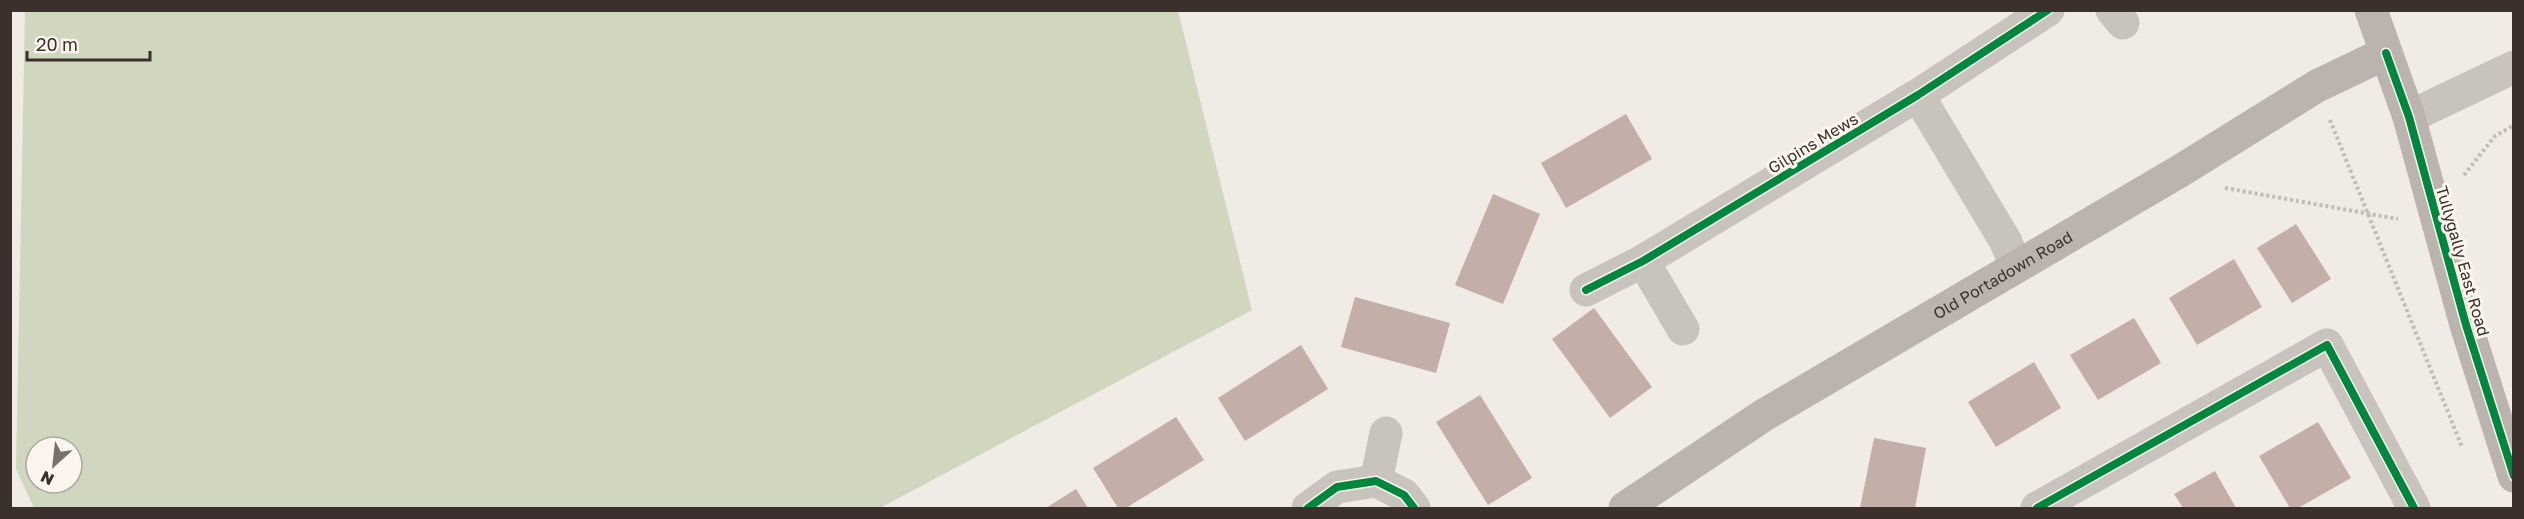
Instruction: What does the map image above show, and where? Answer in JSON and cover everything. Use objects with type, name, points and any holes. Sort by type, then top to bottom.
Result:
[{"type":"main road","name":"Tullygally East Road","points":[[2371,10],[2409,117],[2466,325],[2514,476]]},
{"type":"main road","name":"Old Portadown Road","points":[[1625,508],[1764,415],[2180,171],[2317,86],[2386,53]]},
{"type":"street","name":"Gilpins Mews","points":[[1586,290],[1643,261],[1918,95],[2048,10]]},
{"type":"street","points":[[2409,117],[2514,67]]},
{"type":"street","points":[[1918,95],[2006,242],[2016,267]]},
{"type":"street","points":[[1643,261],[1683,329]]},
{"type":"street","points":[[2037,508],[2327,345],[2414,508]]},
{"type":"street","points":[[1376,481],[1386,433]]},
{"type":"street","points":[[1308,508],[1337,487],[1376,481],[1404,495],[1414,508]]},
{"type":"path","points":[[2317,86],[2466,455]]},
{"type":"path","points":[[2180,171],[2218,187],[2402,220],[2435,214],[2495,136],[2514,125]]},
{"type":"green space","points":[[25,11],[1178,11],[1252,310],[880,508],[34,508],[28,495],[84,495],[84,435],[24,435],[24,486],[16,469]]},
{"type":"building","points":[[1626,114],[1652,159],[1566,208],[1541,163]]},
{"type":"building","points":[[1493,194],[1540,214],[1503,304],[1455,285]]},
{"type":"building","points":[[2296,224],[2331,279],[2292,303],[2257,248]]},
{"type":"building","points":[[2234,259],[2262,307],[2197,345],[2169,298]]},
{"type":"building","points":[[1355,297],[1450,323],[1436,373],[1341,347]]},
{"type":"building","points":[[1594,308],[1652,387],[1610,418],[1552,339]]},
{"type":"building","points":[[2134,318],[2161,363],[2098,400],[2070,355]]},
{"type":"building","points":[[1301,345],[1328,389],[1245,441],[1218,398]]},
{"type":"building","points":[[2034,362],[2061,408],[1996,447],[1968,402]]},
{"type":"building","points":[[1480,395],[1532,478],[1488,505],[1436,422]]},
{"type":"building","points":[[1176,417],[1204,460],[1126,508],[1118,508],[1093,468]]},
{"type":"building","points":[[2318,422],[2351,478],[2298,508],[2290,508],[2259,456]]},
{"type":"building","points":[[1874,438],[1926,448],[1915,508],[1860,508]]},
{"type":"building","points":[[2215,471],[2236,508],[2183,508],[2174,494]]},
{"type":"building","points":[[1076,489],[1088,508],[1046,508]]},
{"type":"cycle path","points":[[1586,290],[1643,261],[1918,95],[2048,10]]},
{"type":"cycle path","points":[[2386,53],[2409,117],[2466,325],[2514,476]]},
{"type":"cycle path","points":[[2037,508],[2327,345],[2414,508]]},
{"type":"cycle path","points":[[1308,508],[1337,487],[1376,481],[1404,495],[1414,508]]}]
